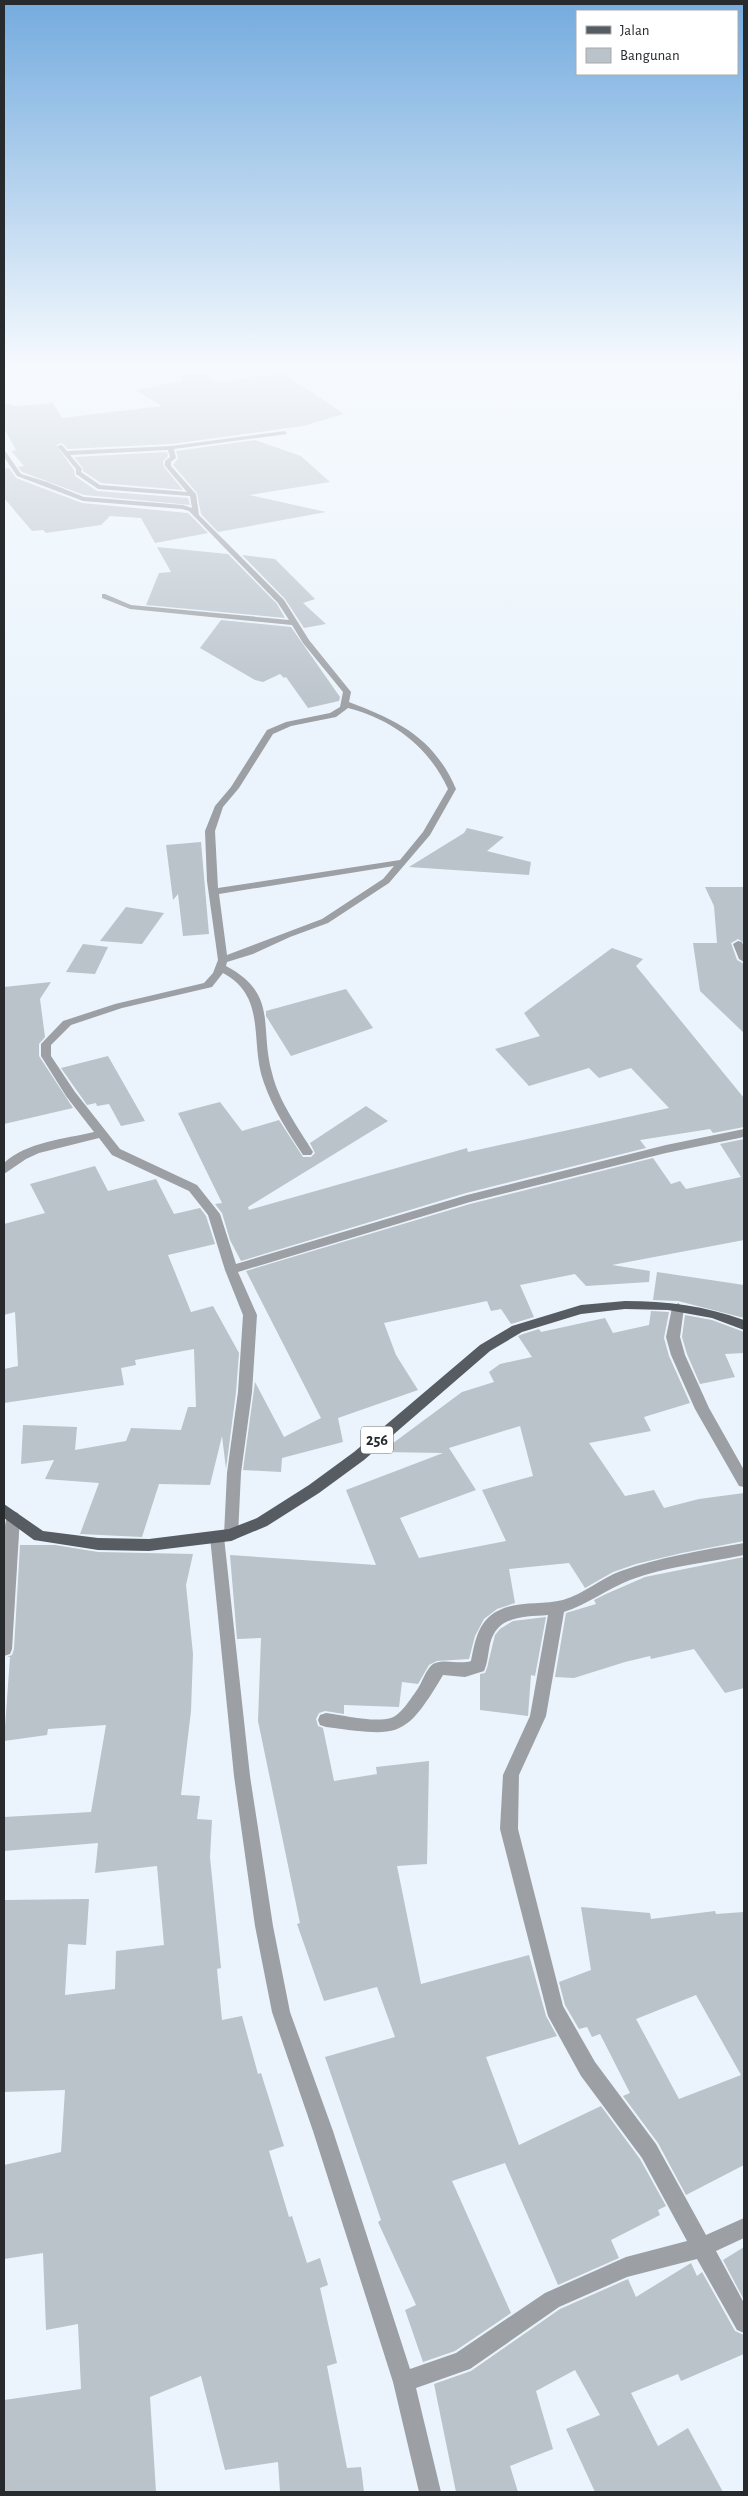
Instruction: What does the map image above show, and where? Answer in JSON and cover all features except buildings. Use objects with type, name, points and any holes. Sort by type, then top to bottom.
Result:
[{"type":"main road","name":"256","points":[[8,1513],[39,1536],[98,1544],[149,1545],[224,1536],[262,1522],[321,1483],[359,1456],[485,1348],[517,1329],[581,1310],[625,1305],[678,1308],[714,1314],[744,1325]]},
{"type":"street","points":[[49,485],[84,499],[183,507],[196,516],[281,602],[306,641],[347,692],[346,704],[333,715],[278,727],[270,732],[235,788],[219,806],[210,831],[222,964],[218,974],[208,985],[112,1008],[67,1023],[46,1044],[46,1056],[70,1094],[116,1152],[193,1188],[214,1214],[231,1270],[250,1316],[245,1392],[224,1536],[242,1776],[264,1926],[281,2012],[326,2141],[404,2382],[430,2492]]},
{"type":"street","points":[[96,485],[193,494]]},
{"type":"street","points":[[185,485],[193,494],[196,516]]},
{"type":"street","points":[[105,596],[130,607],[294,623]]},
{"type":"street","points":[[222,964],[286,935],[324,921],[386,881],[423,839],[446,803],[452,789],[446,772],[433,754],[391,720],[346,704]]},
{"type":"street","points":[[214,892],[403,862]]},
{"type":"street","points":[[738,944],[744,959]]},
{"type":"street","points":[[222,964],[242,980],[254,998],[262,1027],[266,1073],[281,1108],[307,1152]]},
{"type":"street","points":[[231,1270],[467,1199],[666,1149],[744,1133]]},
{"type":"street","points":[[4,1170],[17,1158],[29,1153],[100,1134]]},
{"type":"street","points":[[678,1308],[673,1337],[678,1355],[702,1409],[744,1482]]},
{"type":"street","points":[[4,1649],[8,1513]]},
{"type":"street","points":[[326,1720],[375,1726],[394,1724],[402,1720],[423,1694],[437,1670],[442,1668],[465,1670],[478,1666],[486,1630],[496,1620],[514,1610],[557,1608],[591,1595],[624,1577],[657,1566],[744,1550]]},
{"type":"street","points":[[557,1608],[538,1716],[511,1775],[509,1829],[555,2009],[588,2069],[649,2151],[744,2323]]},
{"type":"street","points":[[404,2382],[462,2362],[560,2296],[626,2267],[702,2247],[744,2228]]}]
